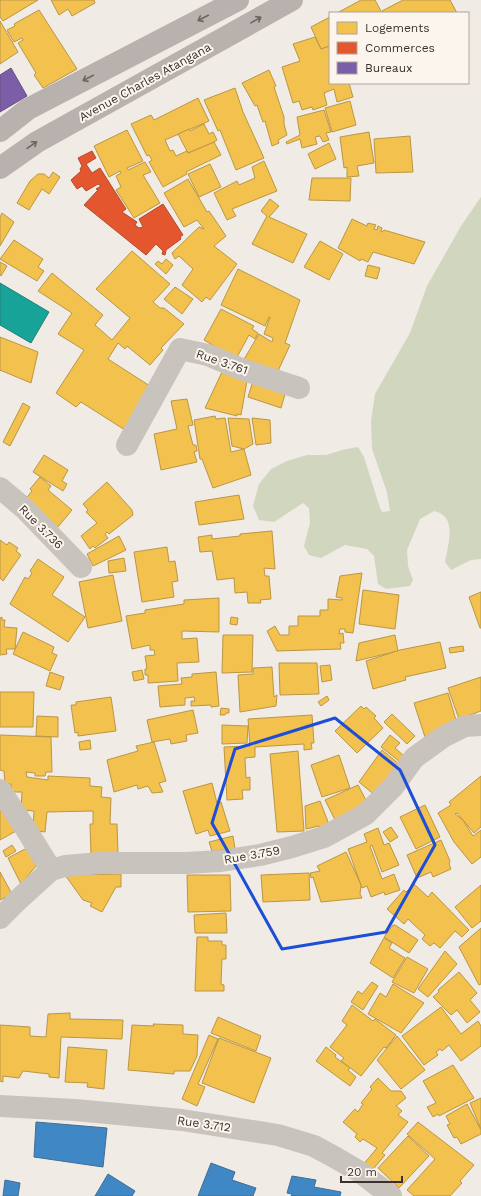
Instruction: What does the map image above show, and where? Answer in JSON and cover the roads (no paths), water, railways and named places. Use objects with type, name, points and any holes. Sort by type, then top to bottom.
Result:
[{"type":"main road","points":[[0,131],[28,109],[238,0]]},
{"type":"main road","name":"Avenue Charles Atangana","points":[[0,168],[37,142],[292,0]]},
{"type":"street","name":"Rue 3.761","points":[[127,445],[180,349],[208,355],[242,369],[299,388]]},
{"type":"street","name":"Rue 3.736","points":[[0,488],[25,510],[81,566]]},
{"type":"street","name":"Rue 3.759","points":[[51,870],[65,866],[101,863],[186,863],[221,861],[260,855],[324,837],[366,814],[394,787],[414,758],[443,737],[465,726],[481,725]]},
{"type":"street","points":[[0,790],[51,870],[0,918]]},
{"type":"street","name":"Rue 3.712","points":[[0,1106],[75,1110],[182,1120],[278,1135],[314,1146],[360,1172],[391,1196]]}]
